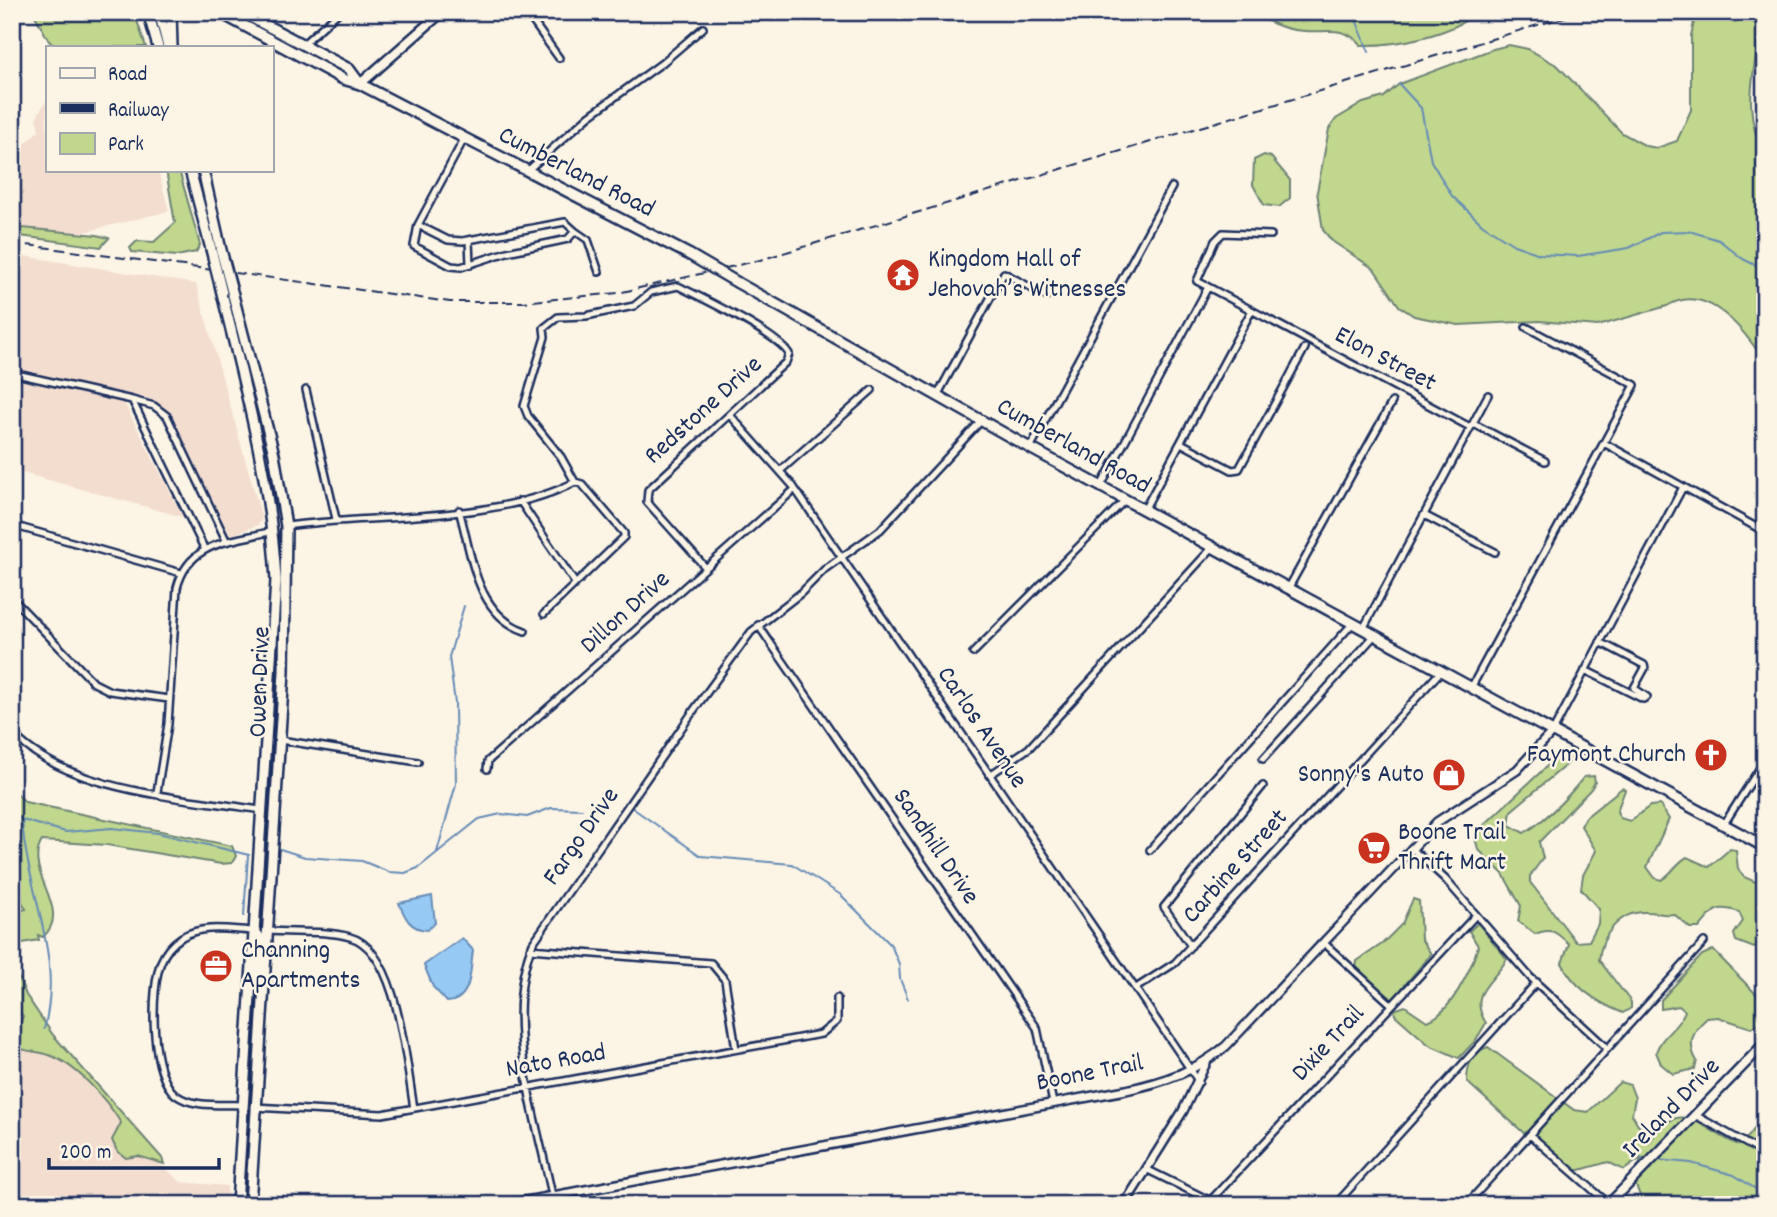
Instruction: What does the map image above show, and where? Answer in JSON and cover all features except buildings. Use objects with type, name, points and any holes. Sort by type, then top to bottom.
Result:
[{"type":"main road","points":[[148,12],[158,46]]},
{"type":"main road","points":[[159,12],[170,46]]},
{"type":"main road","points":[[170,46],[171,12]]},
{"type":"main road","name":"Cumberland Road","points":[[219,12],[343,79],[360,84],[690,255],[1030,448],[1765,847]]},
{"type":"main road","name":"Cumberland Road","points":[[241,12],[349,69],[360,84]]},
{"type":"main road","points":[[360,84],[442,12]]},
{"type":"main road","name":"Owen Drive","points":[[191,172],[233,295],[274,454],[286,526],[280,740],[265,984],[237,1205]]},
{"type":"main road","name":"Owen Drive","points":[[203,172],[222,293],[262,460],[272,531],[275,621],[255,931],[249,1106],[250,1205]]},
{"type":"main road","points":[[262,460],[270,470],[278,525],[286,526]]},
{"type":"main road","points":[[272,531],[279,540],[280,589],[285,595]]},
{"type":"main road","points":[[260,862],[264,868],[262,926],[268,931]]},
{"type":"main road","points":[[255,931],[261,940],[259,976],[265,984]]},
{"type":"main road","name":"Ireland Drive","points":[[1609,1205],[1765,1043]]},
{"type":"street","points":[[303,45],[339,12]]},
{"type":"street","points":[[526,12],[559,58]]},
{"type":"street","points":[[527,171],[589,116],[662,63],[703,28]]},
{"type":"street","points":[[464,139],[418,225],[414,246],[451,266],[470,265],[508,252],[568,239],[575,231]]},
{"type":"street","points":[[1030,448],[1172,187]]},
{"type":"street","points":[[418,225],[448,240],[469,240],[565,222],[588,240],[598,272]]},
{"type":"street","points":[[1101,486],[1209,288],[1196,278],[1219,236],[1228,231],[1271,235]]},
{"type":"street","points":[[469,240],[470,265]]},
{"type":"street","points":[[937,396],[1004,273],[1046,296]]},
{"type":"street","name":"Redstone Drive","points":[[575,482],[561,457],[528,416],[524,406],[545,337],[544,328],[558,317],[586,316],[634,306],[651,292],[678,286],[785,346],[789,354],[786,362],[650,485],[646,493],[648,502],[706,568]]},
{"type":"street","name":"Elon Street","points":[[1209,288],[1472,426],[1476,425],[1545,461]]},
{"type":"street","points":[[1144,510],[1252,310]]},
{"type":"street","points":[[1472,686],[1635,385],[1526,327]]},
{"type":"street","points":[[1181,443],[1232,470],[1239,469],[1305,348]]},
{"type":"street","points":[[12,373],[154,406],[167,416],[226,540]]},
{"type":"street","points":[[306,390],[335,519]]},
{"type":"street","points":[[779,471],[872,390]]},
{"type":"street","points":[[1363,629],[1488,395]]},
{"type":"street","points":[[131,400],[204,548]]},
{"type":"street","points":[[1288,589],[1392,402]]},
{"type":"street","name":"Carlos Avenue","points":[[730,415],[795,489],[1199,1082]]},
{"type":"street","name":"Fargo Drive","points":[[554,1205],[519,1020],[521,988],[530,949],[694,710],[758,625],[880,530],[981,421]]},
{"type":"street","points":[[1604,443],[1765,532]]},
{"type":"street","points":[[286,526],[335,519],[459,510],[520,500],[575,482],[582,484],[624,533],[624,537],[544,614]]},
{"type":"street","points":[[1553,731],[1683,487]]},
{"type":"street","name":"Dillon Drive","points":[[487,769],[488,761],[795,489]]},
{"type":"street","points":[[520,500],[575,583]]},
{"type":"street","points":[[973,653],[1125,500]]},
{"type":"street","points":[[459,510],[475,573],[494,610],[508,625],[525,631]]},
{"type":"street","points":[[1424,515],[1495,552]]},
{"type":"street","points":[[12,525],[181,573]]},
{"type":"street","points":[[157,792],[165,748],[177,588],[181,573],[190,560],[204,548],[226,540],[272,531]]},
{"type":"street","points":[[990,775],[1029,748],[1212,548]]},
{"type":"street","points":[[12,598],[94,683],[110,691],[169,699]]},
{"type":"street","points":[[1150,850],[1353,623]]},
{"type":"street","name":"Sandhill Drive","points":[[758,625],[1037,1028],[1054,1103]]},
{"type":"street","points":[[1263,759],[1375,635]]},
{"type":"street","points":[[1585,670],[1643,699],[1647,697],[1634,688],[1645,668],[1644,665],[1600,642]]},
{"type":"street","name":"Carbine Street","points":[[1136,988],[1175,963],[1442,670]]},
{"type":"street","name":"Boone Trail","points":[[504,1205],[1147,1086],[1191,1070],[1206,1062],[1235,1038],[1411,848],[1448,812],[1517,770],[1553,731]]},
{"type":"street","points":[[12,733],[42,759],[76,776],[262,811]]},
{"type":"street","points":[[280,740],[418,762]]},
{"type":"street","points":[[1724,824],[1765,760]]},
{"type":"street","points":[[1191,946],[1164,907],[1263,786]]},
{"type":"street","points":[[1411,848],[1446,879],[1536,982],[1607,1048]]},
{"type":"street","name":"Dixie Trail","points":[[1211,1200],[1476,915]]},
{"type":"street","name":"Nato Road","points":[[255,931],[214,929],[190,933],[171,946],[159,970],[155,1051],[164,1082],[174,1094],[186,1101],[382,1114],[825,1033],[837,1021],[837,998]]},
{"type":"street","points":[[268,931],[350,937],[371,951],[384,970],[392,992],[414,1108]]},
{"type":"street","points":[[1466,1205],[1704,942]]},
{"type":"street","points":[[1324,943],[1392,1005]]},
{"type":"street","points":[[530,949],[711,963],[725,979],[736,1049]]},
{"type":"street","points":[[1335,1205],[1536,982]]},
{"type":"street","points":[[1124,1205],[1199,1082],[1206,1062]]},
{"type":"street","points":[[1695,1115],[1765,1154]]},
{"type":"street","points":[[1530,1135],[1609,1205]]},
{"type":"street","points":[[1146,1169],[1219,1205]]},
{"type":"shaded area","points":[[46,101],[46,172],[159,172],[169,211],[72,235],[12,227],[12,149],[16,152],[39,130],[36,118]]},
{"type":"shaded area","points":[[12,254],[196,284],[262,519],[258,525],[232,535],[227,530],[173,417],[155,401],[120,395],[183,517],[12,470]]},
{"type":"shaded area","points":[[12,1005],[28,1016],[124,1122],[120,1129],[181,1182],[227,1186],[227,1205],[12,1205]]},
{"type":"green space","points":[[33,12],[134,12],[146,46],[55,46],[49,41]]},
{"type":"green space","points":[[1265,12],[1476,12],[1453,27],[1422,38],[1389,44],[1361,45],[1342,32],[1299,31],[1282,27],[1262,18]]},
{"type":"green space","points":[[1696,12],[1745,12],[1757,26],[1759,34],[1751,110],[1765,156],[1765,362],[1736,324],[1710,305],[1696,300],[1682,300],[1598,326],[1539,321],[1458,325],[1414,316],[1399,306],[1374,269],[1332,241],[1323,230],[1317,192],[1329,129],[1336,119],[1363,103],[1384,97],[1399,84],[1493,49],[1509,45],[1528,49],[1558,66],[1622,133],[1646,146],[1657,148],[1677,141],[1691,110],[1691,36]]},
{"type":"green space","points":[[1264,155],[1271,157],[1290,180],[1290,198],[1279,207],[1264,205],[1253,185],[1254,160]]},
{"type":"green space","points":[[166,172],[180,172],[200,245],[196,252],[177,256],[132,252],[130,248],[137,241],[154,242],[175,223]]},
{"type":"green space","points":[[12,227],[109,238],[101,247],[12,235]]},
{"type":"green space","points":[[278,632],[281,632],[268,841],[265,821]]},
{"type":"green space","points":[[1563,751],[1572,753],[1573,759],[1511,811],[1509,825],[1524,833],[1557,808],[1584,777],[1594,776],[1595,782],[1591,789],[1539,842],[1543,858],[1530,876],[1530,882],[1576,942],[1589,941],[1598,924],[1599,909],[1581,889],[1583,875],[1596,851],[1581,826],[1586,817],[1622,788],[1625,790],[1617,811],[1620,818],[1630,821],[1650,806],[1660,805],[1669,819],[1647,867],[1655,878],[1665,878],[1687,857],[1709,867],[1730,849],[1736,850],[1738,869],[1744,877],[1765,886],[1765,942],[1754,948],[1736,941],[1734,934],[1743,921],[1739,912],[1731,910],[1715,911],[1699,928],[1690,928],[1674,914],[1636,913],[1620,920],[1613,927],[1603,942],[1599,960],[1631,1002],[1631,1008],[1623,1013],[1580,987],[1562,963],[1569,944],[1554,932],[1535,934],[1518,921],[1521,906],[1503,874],[1478,849],[1475,838],[1481,828]]},
{"type":"green space","points":[[12,788],[25,802],[232,846],[236,856],[232,863],[221,864],[107,845],[42,841],[38,865],[51,902],[51,926],[43,937],[38,935],[39,940],[12,945],[12,912],[26,909],[12,885]]},
{"type":"green space","points":[[1413,899],[1419,901],[1421,939],[1431,954],[1393,999],[1388,999],[1356,969],[1357,961],[1382,944],[1402,924]]},
{"type":"green space","points":[[1478,923],[1507,959],[1481,996],[1479,1004],[1486,1023],[1476,1040],[1459,1058],[1429,1045],[1395,1015],[1394,1010],[1405,1006],[1427,1021],[1444,1010],[1459,989],[1475,955],[1478,946],[1469,931]]},
{"type":"green space","points":[[1713,950],[1765,1006],[1765,1020],[1751,1028],[1718,1017],[1707,1018],[1693,1038],[1692,1049],[1697,1061],[1695,1069],[1673,1074],[1661,1064],[1656,1052],[1685,1011],[1679,1006],[1661,1009],[1661,1000],[1702,955]]},
{"type":"green space","points":[[12,962],[26,995],[53,1035],[162,1158],[164,1164],[138,1156],[126,1158],[117,1151],[112,1140],[121,1123],[99,1093],[70,1066],[49,1055],[12,1045],[23,1016],[12,1005]]},
{"type":"green space","points":[[255,997],[257,1018],[248,1152],[245,1131]]},
{"type":"green space","points":[[1488,1047],[1574,1110],[1588,1112],[1620,1082],[1630,1085],[1635,1098],[1632,1114],[1649,1143],[1660,1128],[1681,1117],[1691,1119],[1739,1145],[1765,1118],[1765,1205],[1647,1205],[1643,1203],[1636,1186],[1641,1158],[1624,1170],[1608,1162],[1580,1170],[1565,1170],[1467,1082],[1471,1060],[1478,1052]]},
{"type":"water","points":[[432,896],[435,923],[427,930],[412,925],[399,903]]},
{"type":"water","points":[[462,938],[473,950],[469,982],[462,996],[447,1002],[433,987],[424,965]]},
{"type":"waterway","points":[[1348,12],[1355,17],[1369,52]]},
{"type":"waterway","points":[[1399,84],[1421,108],[1431,161],[1452,196],[1483,225],[1514,245],[1540,254],[1578,256],[1629,248],[1661,232],[1689,231],[1719,240],[1743,259],[1765,270]]},
{"type":"waterway","points":[[437,852],[456,784],[455,703],[449,657],[464,606]]},
{"type":"waterway","points":[[631,807],[701,856],[792,864],[841,895],[891,945],[908,999]]},
{"type":"waterway","points":[[280,849],[305,857],[362,861],[389,872],[405,873],[418,868],[479,819],[501,814],[527,817],[551,808],[582,809]]},
{"type":"waterway","points":[[12,813],[22,820],[66,832],[112,828],[158,833],[249,855]]},
{"type":"waterway","points":[[22,820],[50,976],[44,1029]]},
{"type":"waterway","points":[[244,916],[248,855]]},
{"type":"waterway","points":[[1641,1158],[1646,1159]]},
{"type":"waterway","points":[[1658,1160],[1691,1163],[1734,1175],[1765,1195]]},
{"type":"railway","points":[[12,243],[450,302],[523,302],[618,293],[760,260],[1581,12]]},
{"type":"place","name":"Kingdom Hall of Jehovah’s Witnesses","points":[[903,275]]},
{"type":"place","name":"Faymont Church","points":[[1711,755]]},
{"type":"place","name":"Sonny's Auto","points":[[1449,775]]},
{"type":"place","name":"Boone Trail Thrift Mart","points":[[1374,848]]},
{"type":"place","name":"Channing Apartments","points":[[216,966]]}]
